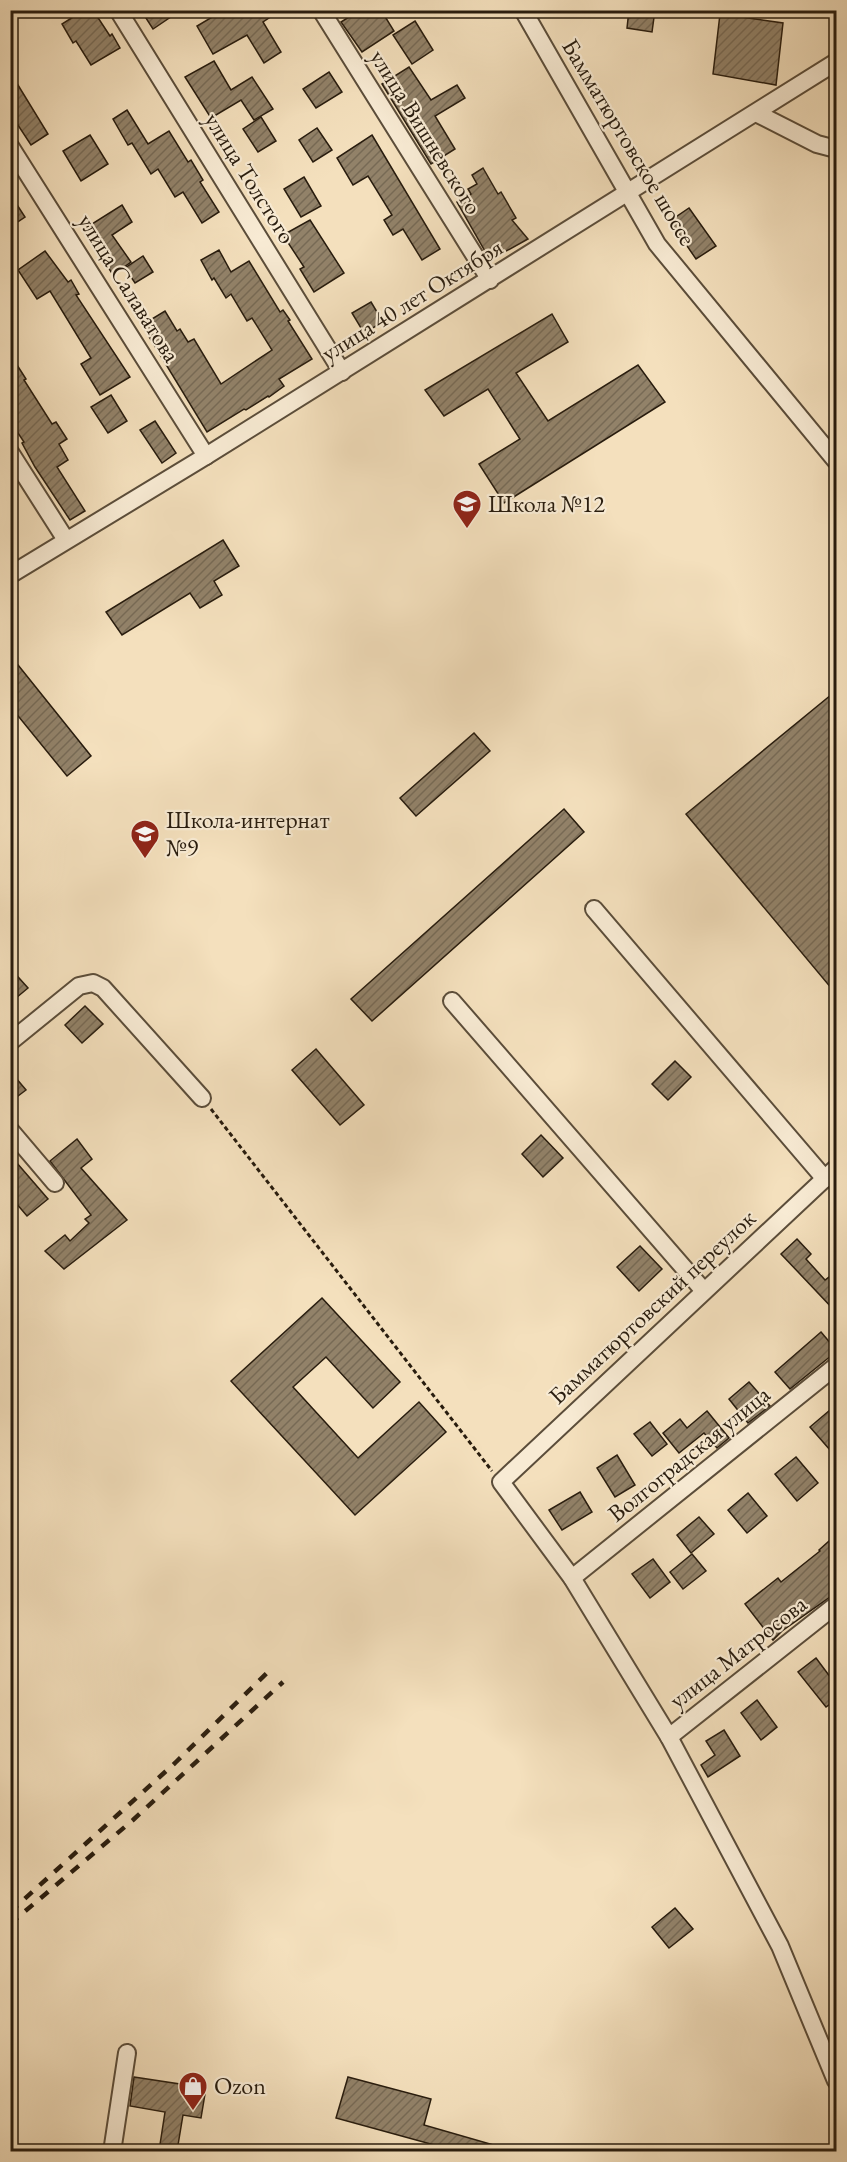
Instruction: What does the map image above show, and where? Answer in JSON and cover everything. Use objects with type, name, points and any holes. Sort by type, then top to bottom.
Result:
[{"type":"street","name":"улица Толстого","points":[[118,10],[342,372]]},
{"type":"street","name":"улица Вишневского","points":[[321,10],[490,280]]},
{"type":"street","name":"Бамматюртовское шоссе","points":[[523,10],[657,244],[837,461]]},
{"type":"street","name":"улица 40 лет Октября","points":[[10,575],[342,372],[837,62]]},
{"type":"street","points":[[756,113],[817,144],[837,149]]},
{"type":"street","name":"улица Салаватова","points":[[10,146],[206,456]]},
{"type":"street","points":[[10,452],[66,540]]},
{"type":"street","points":[[594,909],[831,1173]]},
{"type":"street","points":[[10,1042],[79,986],[93,983],[103,988],[202,1098]]},
{"type":"street","points":[[452,1002],[704,1291]]},
{"type":"street","points":[[10,1130],[55,1183]]},
{"type":"street","name":"Бамматюртовский переулок","points":[[501,1482],[831,1173]]},
{"type":"street","name":"Волгоградская улица","points":[[572,1578],[837,1366]]},
{"type":"street","points":[[501,1482],[572,1578],[669,1737],[780,1946],[833,2062],[837,2081]]},
{"type":"street","name":"улица Матросова","points":[[669,1737],[837,1605]]},
{"type":"street","points":[[112,2151],[127,2053]]},
{"type":"path","points":[[202,1098],[501,1482]]},
{"type":"building","points":[[84,10],[93,10],[120,48],[91,65],[76,41],[73,43],[62,24]]},
{"type":"building","points":[[152,10],[181,10],[153,29],[144,15]]},
{"type":"building","points":[[224,10],[281,10],[263,22],[281,52],[264,63],[247,35],[213,54],[197,26]]},
{"type":"building","points":[[360,10],[381,10],[394,31],[362,52],[341,22]]},
{"type":"building","points":[[629,10],[655,10],[652,32],[627,28]]},
{"type":"building","points":[[720,14],[783,23],[776,85],[713,74]]},
{"type":"building","points":[[415,21],[433,50],[412,64],[393,35]]},
{"type":"building","points":[[214,61],[231,90],[252,77],[273,109],[254,120],[241,100],[211,118],[185,77]]},
{"type":"building","points":[[409,67],[431,100],[457,85],[465,98],[435,116],[455,149],[431,164],[382,84]]},
{"type":"building","points":[[10,72],[48,134],[31,145],[10,113]]},
{"type":"building","points":[[329,72],[342,92],[316,108],[303,89]]},
{"type":"building","points":[[127,110],[148,144],[169,131],[188,162],[191,160],[203,180],[200,182],[219,212],[202,223],[183,192],[175,197],[158,169],[151,174],[132,143],[128,145],[113,119]]},
{"type":"building","points":[[261,117],[276,141],[258,152],[243,129]]},
{"type":"building","points":[[317,128],[332,150],[313,162],[299,140]]},
{"type":"building","points":[[90,135],[108,164],[81,181],[63,151]]},
{"type":"building","points":[[372,135],[440,249],[422,260],[403,229],[393,235],[384,220],[392,215],[368,176],[353,185],[337,158]]},
{"type":"building","points":[[483,168],[498,194],[501,192],[516,218],[512,220],[528,239],[490,260],[457,202],[471,194],[468,189],[477,184],[472,175]]},
{"type":"building","points":[[304,177],[321,206],[301,217],[284,189]]},
{"type":"building","points":[[10,194],[25,217],[10,227]]},
{"type":"building","points":[[122,205],[132,222],[112,235],[131,262],[113,275],[84,229]]},
{"type":"building","points":[[689,208],[716,246],[696,259],[670,221]]},
{"type":"building","points":[[310,220],[344,273],[314,292],[300,269],[304,267],[283,235]]},
{"type":"building","points":[[219,250],[231,272],[249,261],[280,312],[283,310],[290,320],[288,321],[312,359],[279,379],[284,386],[269,397],[244,409],[207,432],[142,325],[165,311],[177,331],[180,329],[188,342],[194,339],[221,384],[272,350],[252,318],[247,321],[231,294],[226,298],[214,278],[212,280],[201,260]]},
{"type":"building","points":[[45,251],[68,282],[71,280],[79,294],[76,295],[130,377],[100,395],[81,364],[91,358],[50,291],[37,299],[18,270]]},
{"type":"building","points":[[143,256],[153,272],[135,283],[125,268]]},
{"type":"building","points":[[371,302],[383,322],[364,333],[352,313]]},
{"type":"building","points":[[552,314],[568,342],[516,373],[548,421],[638,365],[665,402],[504,503],[479,464],[520,439],[488,389],[444,416],[425,390]]},
{"type":"building","points":[[10,354],[52,424],[56,422],[67,439],[59,444],[68,460],[57,467],[85,511],[70,520],[35,467],[22,443],[24,442],[10,421]]},
{"type":"building","points":[[111,395],[127,421],[108,433],[91,407]]},
{"type":"building","points":[[155,421],[176,453],[162,463],[140,430]]},
{"type":"building","points":[[223,540],[239,566],[214,581],[222,595],[200,608],[190,593],[122,635],[106,612]]},
{"type":"building","points":[[10,655],[91,756],[67,776],[10,706]]},
{"type":"building","points":[[837,690],[837,995],[686,814]]},
{"type":"building","points":[[474,733],[490,751],[416,816],[400,798]]},
{"type":"building","points":[[564,809],[584,832],[372,1021],[351,999]]},
{"type":"building","points":[[10,968],[28,988],[10,1003]]},
{"type":"building","points":[[85,1006],[103,1024],[82,1043],[65,1025]]},
{"type":"building","points":[[316,1049],[364,1105],[340,1125],[292,1070]]},
{"type":"building","points":[[675,1061],[691,1077],[668,1100],[652,1084]]},
{"type":"building","points":[[10,1071],[26,1090],[10,1102]]},
{"type":"building","points":[[541,1135],[563,1158],[543,1177],[522,1154]]},
{"type":"building","points":[[77,1139],[92,1159],[81,1168],[127,1220],[64,1269],[45,1251],[65,1235],[70,1241],[89,1223],[85,1219],[91,1215],[50,1161]]},
{"type":"building","points":[[10,1155],[48,1199],[27,1216],[10,1196]]},
{"type":"building","points":[[797,1239],[811,1254],[806,1259],[825,1280],[837,1271],[837,1313],[781,1254]]},
{"type":"building","points":[[640,1246],[662,1269],[639,1291],[617,1267]]},
{"type":"building","points":[[322,1298],[400,1382],[373,1408],[326,1357],[293,1387],[358,1458],[419,1402],[446,1432],[355,1515],[231,1381]]},
{"type":"building","points":[[821,1332],[837,1351],[790,1389],[775,1372]]},
{"type":"building","points":[[749,1382],[770,1406],[748,1423],[729,1399]]},
{"type":"building","points":[[837,1404],[837,1458],[810,1427]]},
{"type":"building","points":[[707,1411],[729,1438],[717,1448],[704,1433],[679,1453],[663,1433],[680,1419],[687,1428]]},
{"type":"building","points":[[650,1422],[667,1444],[652,1456],[634,1434]]},
{"type":"building","points":[[617,1455],[635,1485],[615,1497],[597,1468]]},
{"type":"building","points":[[796,1457],[818,1483],[797,1501],[775,1474]]},
{"type":"building","points":[[580,1492],[592,1512],[562,1530],[549,1510]]},
{"type":"building","points":[[748,1493],[767,1516],[747,1533],[728,1510]]},
{"type":"building","points":[[699,1517],[714,1534],[691,1553],[677,1535]]},
{"type":"building","points":[[837,1534],[837,1592],[773,1640],[745,1604],[778,1578],[781,1582],[820,1551]]},
{"type":"building","points":[[692,1554],[706,1571],[683,1589],[670,1572]]},
{"type":"building","points":[[653,1559],[670,1582],[650,1598],[632,1574]]},
{"type":"building","points":[[816,1658],[837,1686],[837,1699],[826,1707],[798,1672]]},
{"type":"building","points":[[757,1700],[777,1727],[761,1740],[741,1713]]},
{"type":"building","points":[[724,1730],[740,1756],[708,1777],[701,1765],[715,1755],[706,1741]]},
{"type":"building","points":[[675,1908],[693,1929],[669,1948],[652,1927]]},
{"type":"building","points":[[134,2077],[206,2088],[201,2118],[183,2115],[177,2151],[159,2151],[165,2112],[130,2106]]},
{"type":"building","points":[[348,2077],[431,2099],[424,2125],[504,2148],[503,2151],[436,2151],[438,2146],[336,2118]]},
{"type":"railway","points":[[10,1912],[175,1763],[267,1673]]},
{"type":"railway","points":[[10,1924],[133,1820],[283,1682]]},
{"type":"place","name":"Школа №12","points":[[467,530]]},
{"type":"place","name":"Школа-интернат №9","points":[[145,860]]},
{"type":"place","name":"Ozon","points":[[193,2112]]}]
